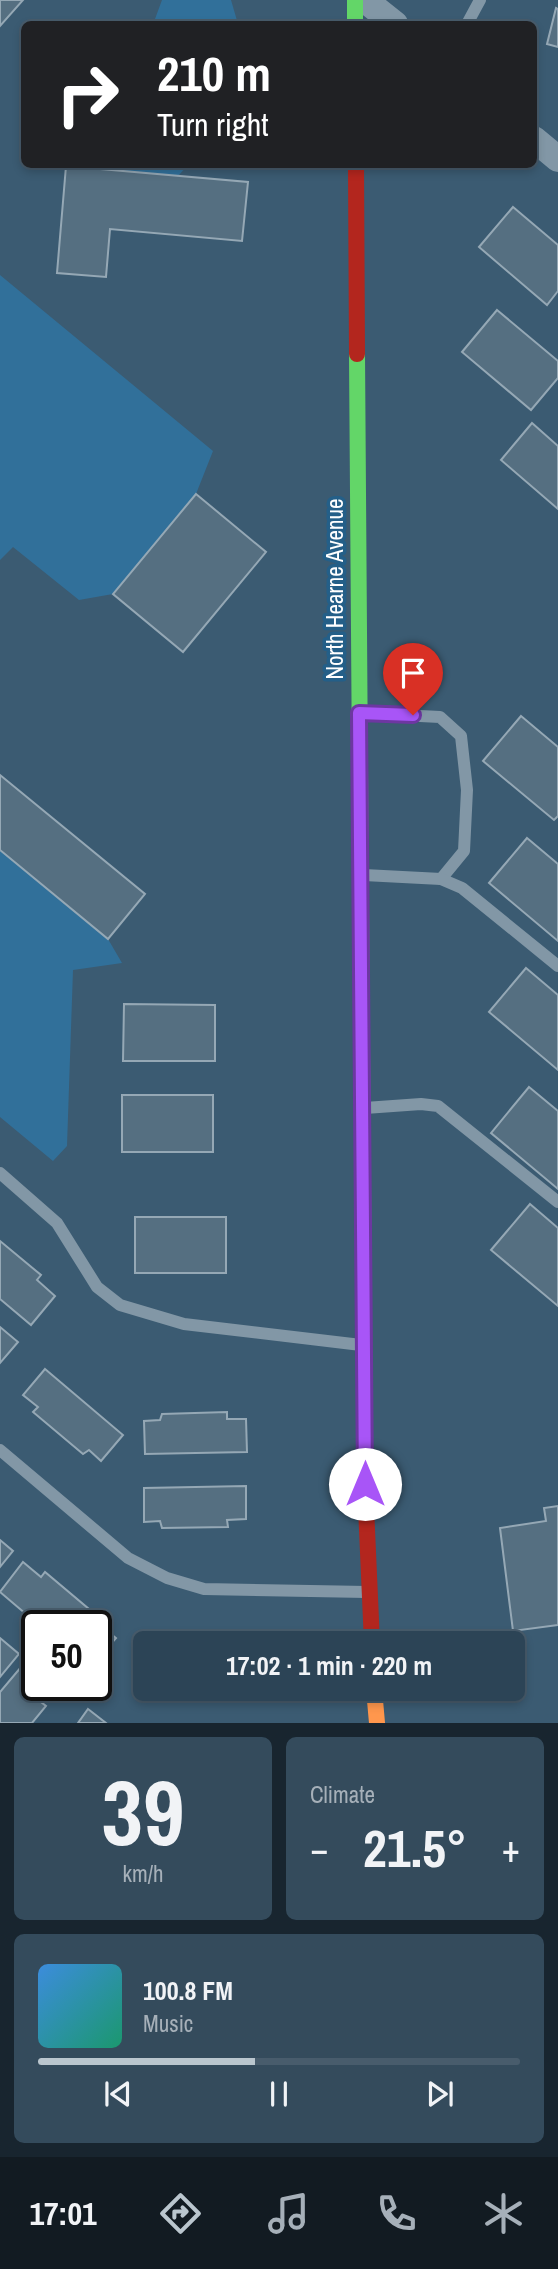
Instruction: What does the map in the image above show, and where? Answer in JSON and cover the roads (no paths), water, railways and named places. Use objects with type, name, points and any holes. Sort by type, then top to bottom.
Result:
[{"type":"main road","points":[[355,0],[355,21]]},
{"type":"main road","name":"North Hearne Avenue","points":[[356,168],[362,1108],[371,1631]]},
{"type":"main road","points":[[375,1701],[377,1723]]},
{"type":"street","points":[[365,0],[391,21]]},
{"type":"street","points":[[537,142],[558,159]]},
{"type":"lane","points":[[469,21],[480,0]]},
{"type":"lane","points":[[359,713],[440,717],[461,736],[467,790],[464,851],[442,879]]},
{"type":"lane","points":[[360,875],[442,879],[462,888],[558,966]]},
{"type":"lane","points":[[362,1108],[421,1104],[438,1106],[558,1202]]},
{"type":"lane","points":[[0,1173],[57,1223],[97,1287],[120,1305],[184,1324],[365,1345]]},
{"type":"lane","points":[[0,1450],[128,1558],[167,1578],[204,1588],[369,1592]]}]
